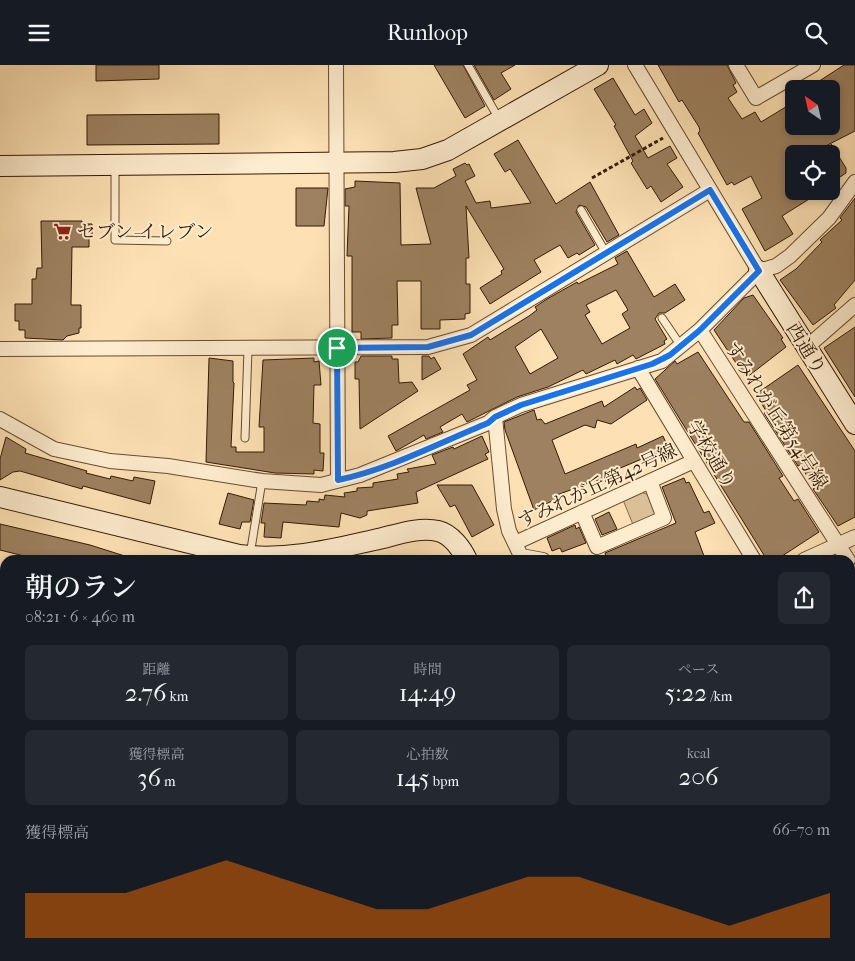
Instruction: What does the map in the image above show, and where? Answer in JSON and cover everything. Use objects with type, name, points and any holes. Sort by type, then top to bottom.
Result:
[{"type":"street","points":[[336,65],[338,480]]},
{"type":"street","points":[[0,166],[336,161],[394,162],[422,159],[448,150],[598,65]]},
{"type":"street","points":[[635,65],[759,271]]},
{"type":"street","points":[[736,65],[756,98],[813,65]]},
{"type":"street","points":[[0,419],[54,449],[110,461],[168,466],[262,481],[321,485],[360,475],[488,423],[495,417],[521,405],[662,361],[700,330],[759,271],[776,266],[790,256],[829,218],[855,181]]},
{"type":"street","points":[[0,349],[428,347],[471,335],[710,190]]},
{"type":"street","name":"西通り","points":[[759,271],[855,424]]},
{"type":"street","points":[[806,347],[855,305]]},
{"type":"street","name":"すみれが丘第54号線","points":[[700,330],[845,555]]},
{"type":"street","name":"学校通り","points":[[638,369],[751,555]]},
{"type":"street","points":[[495,417],[504,509],[509,531],[521,555]]},
{"type":"street","name":"すみれが丘第42号線","points":[[515,543],[694,461]]},
{"type":"street","points":[[582,512],[597,547],[664,518],[650,481]]},
{"type":"street","points":[[0,497],[246,555]]},
{"type":"street","points":[[306,555],[417,531],[438,531],[450,537],[463,555]]},
{"type":"street","points":[[816,555],[855,537]]},
{"type":"lane","points":[[468,65],[500,121]]},
{"type":"lane","points":[[115,164],[115,240],[167,241]]},
{"type":"lane","points":[[581,210],[606,253]]},
{"type":"lane","points":[[662,318],[681,346]]},
{"type":"lane","points":[[245,438],[248,349]]},
{"type":"lane","points":[[250,555],[262,481]]},
{"type":"path","points":[[592,178],[674,131]]},
{"type":"shaded area","points":[[641,492],[649,495],[656,514],[653,519],[634,527],[623,500]]},
{"type":"building","points":[[96,65],[159,65],[159,79],[96,81]]},
{"type":"building","points":[[434,65],[463,65],[485,106],[465,118]]},
{"type":"building","points":[[474,65],[515,65],[501,73],[511,89],[494,100]]},
{"type":"building","points":[[658,65],[727,65],[736,83],[733,85],[737,92],[728,98],[742,119],[755,112],[761,122],[785,107],[785,135],[840,135],[840,80],[821,80],[844,65],[855,65],[855,131],[828,145],[785,145],[785,200],[808,200],[782,216],[793,234],[765,251],[742,209],[762,198],[751,176],[734,185],[732,182],[727,185],[698,133],[700,131],[699,127],[682,100],[679,102]]},
{"type":"building","points":[[613,78],[635,115],[644,109],[652,123],[635,136],[648,158],[670,146],[677,158],[667,164],[683,187],[661,202],[651,186],[647,189],[631,163],[633,161],[614,126],[616,125],[594,89]]},
{"type":"building","points":[[219,114],[219,144],[87,145],[87,115]]},
{"type":"building","points":[[518,140],[556,204],[590,182],[619,235],[607,242],[586,207],[579,205],[576,212],[595,245],[579,255],[577,253],[568,258],[560,245],[534,260],[541,272],[490,304],[480,288],[502,274],[501,271],[504,269],[466,206],[469,258],[466,258],[466,284],[470,284],[470,313],[465,314],[465,319],[440,320],[440,329],[421,329],[421,281],[397,281],[398,325],[392,325],[392,338],[361,339],[361,332],[352,332],[352,256],[347,256],[349,206],[345,206],[345,189],[355,187],[355,181],[400,183],[401,245],[431,244],[416,188],[434,188],[456,176],[453,169],[465,163],[469,164],[475,176],[465,181],[476,203],[490,201],[491,208],[531,203],[510,169],[505,172],[494,154]]},
{"type":"building","points":[[840,158],[846,168],[846,173],[840,177]]},
{"type":"building","points":[[296,188],[328,188],[324,226],[296,226]]},
{"type":"building","points":[[855,198],[855,280],[834,305],[836,308],[813,325],[780,280],[796,269],[822,242],[820,240],[842,220],[840,218]]},
{"type":"building","points":[[41,221],[82,221],[82,224],[92,224],[92,237],[89,237],[89,247],[72,247],[71,305],[81,305],[81,328],[79,328],[79,333],[67,336],[63,340],[25,338],[25,330],[19,330],[19,321],[15,321],[15,304],[32,304],[32,279],[36,279],[37,268],[42,268]]},
{"type":"building","points":[[627,251],[654,297],[675,284],[685,300],[665,313],[659,313],[655,319],[667,339],[664,341],[665,344],[636,359],[633,355],[617,364],[615,360],[586,374],[583,370],[548,387],[517,397],[467,422],[462,414],[440,427],[443,432],[426,439],[424,435],[396,451],[388,436],[470,390],[467,385],[477,380],[463,354],[488,337],[490,340],[529,316],[537,310],[535,307],[547,299],[577,282],[578,284],[618,264],[615,258]],"holes":[[[616,290],[628,310],[622,314],[630,328],[602,344],[585,315],[590,312],[586,305]],[[541,329],[558,358],[530,374],[515,347]]]},
{"type":"building","points":[[753,295],[783,338],[781,339],[786,347],[746,378],[714,330],[744,298]]},
{"type":"building","points":[[855,327],[855,397],[824,348]]},
{"type":"building","points":[[698,352],[744,422],[749,422],[783,476],[779,478],[794,501],[798,499],[819,532],[784,555],[764,555],[655,379],[675,361],[677,364]]},
{"type":"building","points":[[361,356],[392,356],[392,359],[398,359],[399,383],[412,382],[418,391],[360,429],[359,379],[355,379],[355,362],[358,362]]},
{"type":"building","points":[[422,356],[429,356],[431,359],[434,357],[441,369],[422,380]]},
{"type":"building","points":[[209,358],[233,361],[234,383],[231,447],[236,447],[236,452],[264,452],[264,427],[259,427],[263,360],[314,358],[314,362],[319,361],[321,385],[314,385],[313,423],[320,424],[320,453],[324,453],[323,471],[314,470],[314,474],[275,473],[206,462]]},
{"type":"building","points":[[798,365],[855,451],[855,517],[838,526],[813,489],[815,488],[800,465],[798,466],[764,413],[766,411],[756,394]]},
{"type":"building","points":[[635,387],[637,390],[640,388],[647,400],[611,424],[597,420],[595,428],[585,425],[552,440],[565,474],[636,444],[637,448],[663,436],[670,452],[651,461],[649,456],[618,469],[621,476],[606,482],[605,480],[598,483],[597,480],[557,495],[558,498],[534,510],[505,430],[504,422],[534,410],[537,420],[541,419],[545,424],[602,401],[604,407]]},
{"type":"building","points":[[482,436],[489,452],[485,454],[488,459],[416,492],[418,503],[367,511],[367,515],[360,518],[341,513],[339,527],[283,522],[281,538],[264,537],[265,523],[261,523],[264,503],[306,505],[307,501],[319,502],[319,499],[324,500],[325,495],[345,497],[344,493],[357,491],[357,488],[373,487],[373,483],[398,479],[397,474],[409,472],[407,469],[436,464],[432,455],[453,447],[454,449]]},
{"type":"building","points":[[6,437],[26,449],[25,453],[87,471],[86,473],[110,479],[111,476],[133,481],[134,477],[155,481],[150,504],[83,486],[82,489],[20,471],[13,472],[0,480],[0,459]]},
{"type":"building","points":[[684,478],[686,483],[689,482],[704,513],[709,511],[715,523],[695,532],[704,555],[606,555],[605,553],[676,523],[662,487]]},
{"type":"building","points":[[437,485],[472,485],[494,525],[472,537],[455,505],[450,507]]},
{"type":"building","points":[[228,493],[254,500],[250,522],[242,522],[240,529],[219,524]]},
{"type":"building","points":[[609,512],[617,529],[602,535],[595,519]]},
{"type":"building","points":[[0,524],[90,545],[122,555],[20,555],[0,550]]},
{"type":"building","points":[[575,525],[576,529],[579,527],[586,543],[562,552],[560,548],[552,551],[547,538]]},
{"type":"place","name":"セブン-イレブン","points":[[63,231]]},
{"type":"route","points":[[710,190],[759,271],[724,303],[700,330],[662,361],[521,405],[495,417],[488,423],[428,448],[360,475],[338,480],[337,348],[428,347],[471,335],[710,190]]}]
